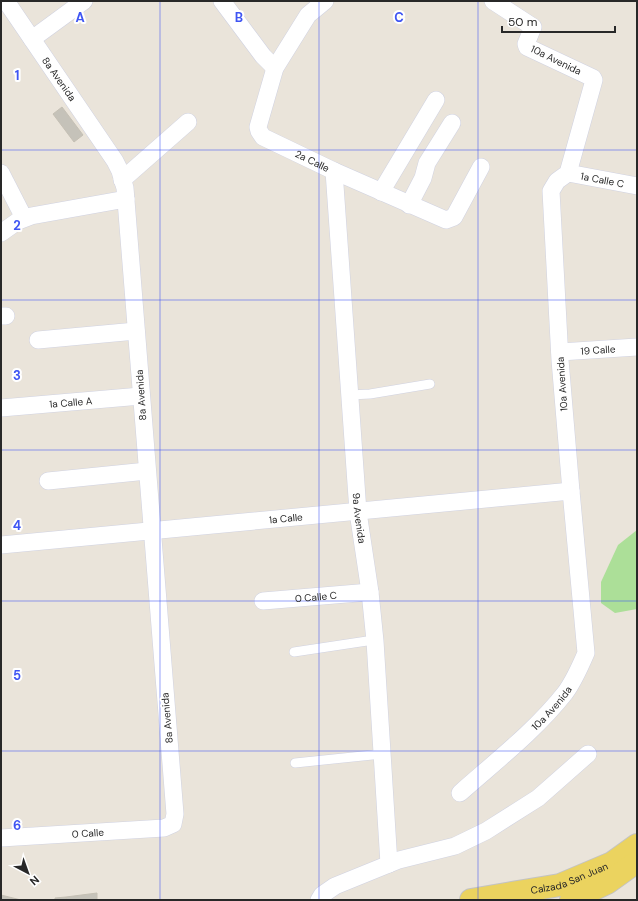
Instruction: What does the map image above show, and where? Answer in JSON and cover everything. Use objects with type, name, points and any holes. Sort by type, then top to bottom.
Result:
[{"type":"main road","name":"Calzada San Juan","points":[[471,900],[560,885],[612,863],[637,845]]},
{"type":"main road","name":"Calzada San Juan","points":[[571,900],[607,883],[637,861]]},
{"type":"main road","points":[[603,900],[637,871]]},
{"type":"street","name":"8a Avenida","points":[[6,1],[116,161],[126,198],[175,814],[173,824]]},
{"type":"street","points":[[32,39],[84,1]]},
{"type":"street","points":[[222,1],[263,56],[275,68]]},
{"type":"street","name":"2a Calle","points":[[325,1],[308,15],[275,68],[258,127],[260,135],[334,171],[443,220],[454,217],[481,167]]},
{"type":"street","name":"10a Avenida","points":[[460,793],[526,735],[546,715],[565,692],[578,672],[586,653],[560,352],[551,191],[557,180],[568,173],[594,80],[593,78],[527,47],[526,44],[533,27],[493,1]]},
{"type":"street","points":[[381,192],[436,100]]},
{"type":"street","points":[[122,180],[188,122]]},
{"type":"street","points":[[409,205],[423,178],[427,163],[452,123]]},
{"type":"street","name":"9a Avenida","points":[[334,171],[358,512],[370,592],[375,641],[389,864]]},
{"type":"street","points":[[1,173],[24,218]]},
{"type":"street","name":"1a Calle C","points":[[568,173],[637,186]]},
{"type":"street","points":[[1,233],[24,218],[126,198]]},
{"type":"street","points":[[38,340],[136,331]]},
{"type":"street","name":"19 Calle","points":[[560,352],[637,347]]},
{"type":"street","name":"1a Calle A","points":[[1,408],[141,396]]},
{"type":"street","points":[[48,481],[147,472]]},
{"type":"street","name":"1a Calle","points":[[1,545],[571,491]]},
{"type":"street","name":"0 Calle C","points":[[263,601],[370,592]]},
{"type":"street","points":[[319,900],[322,895],[335,886],[399,860],[455,846],[486,831],[538,798],[588,754]]},
{"type":"street","name":"0 Calle","points":[[1,838],[164,828],[173,824]]},
{"type":"lane","points":[[350,395],[370,394],[430,384]]},
{"type":"lane","points":[[294,652],[375,641]]},
{"type":"lane","points":[[295,763],[382,754]]},
{"type":"green space","points":[[637,530],[637,609],[615,613],[601,603],[601,582],[618,545]]},
{"type":"building","points":[[62,107],[83,135],[74,142],[53,114]]},
{"type":"building","points":[[97,893],[97,900],[67,900],[66,897]]},
{"type":"building","points":[[1,895],[21,900],[1,900]]},
{"type":"building","points":[[66,897],[67,900],[55,900],[55,898]]}]
